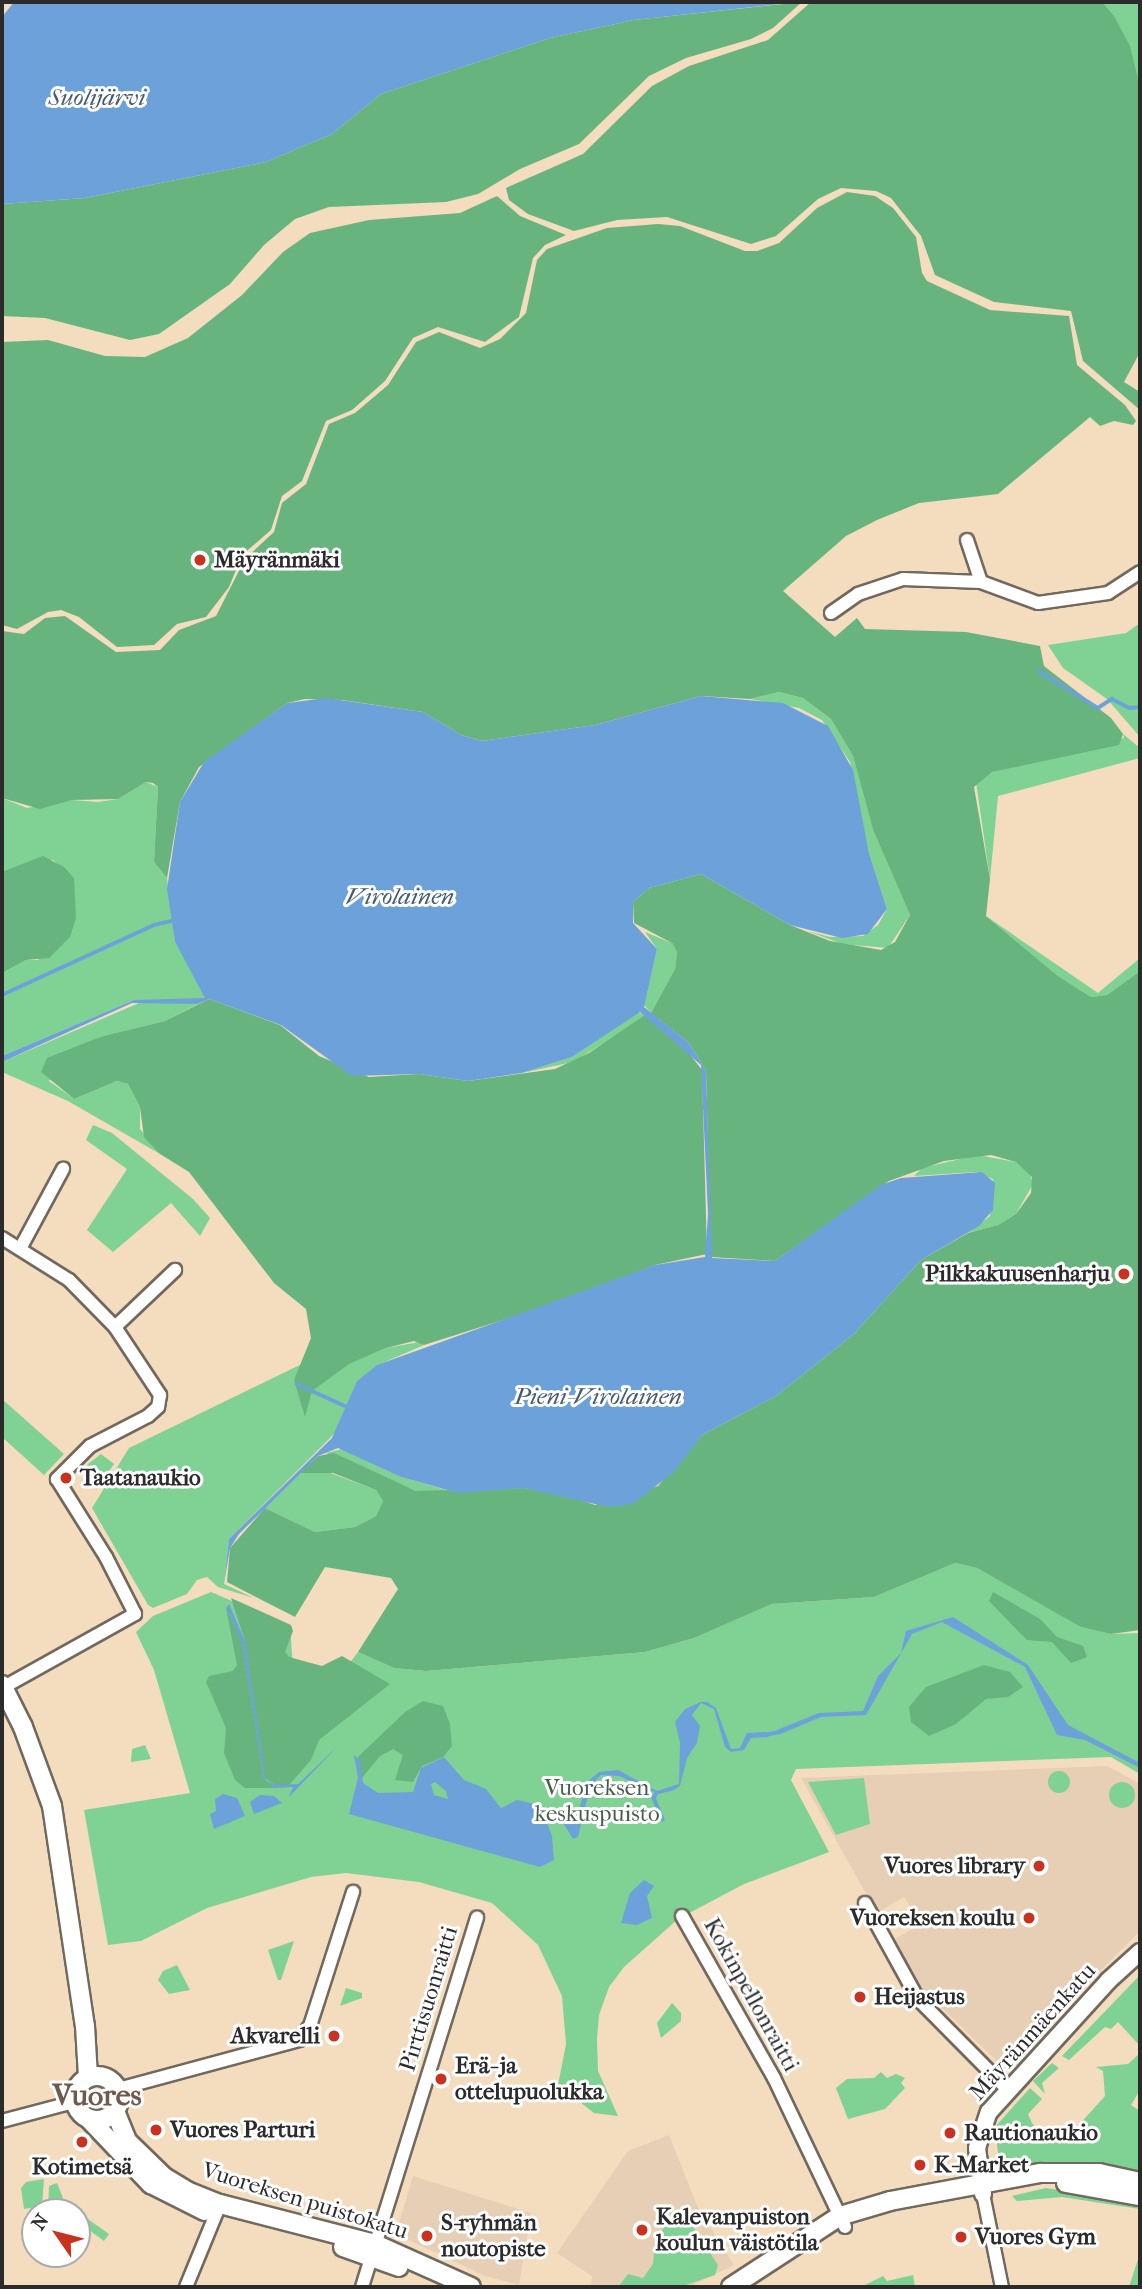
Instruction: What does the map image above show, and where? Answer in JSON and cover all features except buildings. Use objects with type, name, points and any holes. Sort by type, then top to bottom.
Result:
[{"type":"main road","points":[[3,1686],[35,1757],[52,1805],[94,2076]]},
{"type":"main road","points":[[94,2076],[118,2089],[115,2111],[98,2120],[89,2119],[74,2102],[80,2083],[94,2076]]},
{"type":"main road","name":"Vuoreksen puistokatu","points":[[115,2111],[120,2131],[149,2164],[219,2210]]},
{"type":"main road","name":"Vuoreksen puistokatu","points":[[89,2119],[131,2168],[161,2192],[373,2250],[471,2287]]},
{"type":"main road","points":[[741,2286],[803,2236],[843,2221],[981,2188],[1063,2172],[1100,2173],[1140,2182]]},
{"type":"main road","points":[[981,2188],[1053,2183],[1140,2196]]},
{"type":"main road","name":"Vuoreksen puistokatu","points":[[373,2250],[442,2287]]},
{"type":"street","points":[[967,540],[981,582]]},
{"type":"street","points":[[831,613],[858,594],[903,579],[981,582],[1038,603],[1108,593],[1140,572]]},
{"type":"street","points":[[21,1247],[63,1169]]},
{"type":"street","points":[[2,1238],[21,1247],[68,1280],[115,1327],[156,1388],[158,1407],[90,1446],[64,1468],[58,1483],[106,1557],[135,1614],[3,1686]]},
{"type":"street","points":[[115,1327],[175,1270]]},
{"type":"street","points":[[118,2089],[293,2043],[310,2026],[353,1892]]},
{"type":"street","points":[[865,1903],[918,1998],[1007,2089]]},
{"type":"street","name":"Kokinpellonraitti","points":[[682,1916],[783,2095],[843,2221]]},
{"type":"street","name":"Pirttisuonraitti","points":[[362,2287],[477,1917]]},
{"type":"street","name":"Mäyränmäenkatu","points":[[981,2188],[979,2136],[1007,2089],[1140,1952]]},
{"type":"street","points":[[2,2121],[74,2102]]},
{"type":"street","points":[[981,2188],[1002,2287]]},
{"type":"street","points":[[186,2287],[219,2210]]},
{"type":"shaded area","name":"Vuoreksen koulu","points":[[1107,1766],[1140,1784],[1140,1931],[1004,2068],[919,1986],[893,1940],[921,1924],[904,1897],[877,1913],[801,1778]]},
{"type":"shaded area","name":"Kalevanpuiston koulun väistötila","points":[[669,2135],[698,2208],[734,2265],[689,2287],[591,2287],[592,2276],[557,2253],[628,2151]]},
{"type":"shaded area","points":[[413,2176],[531,2213],[519,2285],[485,2276],[396,2234]]},
{"type":"green space","points":[[802,2],[773,28],[751,39],[686,58],[649,76],[579,144],[520,169],[478,194],[446,202],[329,207],[295,219],[264,245],[230,284],[159,334],[130,340],[45,318],[2,316],[2,204],[85,198],[266,162],[332,134],[381,94],[550,38],[634,20]]},
{"type":"green space","points":[[811,2],[1102,2],[1114,16],[1130,46],[1140,87],[1140,352],[1124,382],[1140,392],[1140,410],[1083,361],[1071,311],[994,302],[935,275],[921,236],[891,198],[876,191],[841,188],[818,199],[776,236],[751,244],[667,217],[617,220],[574,231],[528,214],[509,200],[506,188],[583,154],[652,86],[689,66],[768,40]]},
{"type":"green space","points":[[1058,2],[1140,2],[1140,101]]},
{"type":"green space","points":[[847,192],[875,196],[893,208],[916,237],[922,273],[927,281],[990,310],[1069,316],[1077,365],[1125,405],[1136,421],[1133,425],[1114,421],[1100,426],[1090,417],[998,494],[919,503],[877,520],[846,536],[783,591],[835,637],[857,618],[865,629],[966,632],[1040,646],[1044,666],[1111,718],[1123,734],[1119,745],[992,772],[974,787],[990,879],[986,916],[1058,976],[1091,997],[1107,995],[1140,971],[1140,1630],[1111,1634],[1081,1627],[977,1568],[955,1563],[874,1597],[772,1604],[694,1638],[645,1652],[426,1671],[394,1668],[358,1652],[398,1589],[391,1578],[325,1567],[295,1617],[227,1582],[230,1548],[265,1508],[315,1532],[355,1527],[376,1516],[383,1501],[376,1490],[333,1473],[300,1473],[318,1456],[334,1453],[416,1491],[524,1488],[559,1493],[595,1505],[658,1486],[702,1435],[776,1396],[854,1334],[921,1260],[968,1233],[998,1225],[1016,1214],[1031,1193],[1032,1177],[1016,1162],[991,1155],[944,1161],[889,1181],[775,1261],[711,1257],[706,1071],[689,1043],[651,1013],[675,969],[677,952],[672,943],[634,923],[633,902],[649,888],[701,874],[790,925],[830,941],[881,950],[895,942],[910,915],[873,830],[853,756],[831,719],[803,698],[779,692],[750,699],[701,696],[595,725],[482,741],[461,735],[423,712],[342,700],[305,699],[287,703],[199,767],[180,802],[167,878],[154,862],[158,787],[153,783],[146,782],[118,799],[72,800],[40,809],[2,798],[2,631],[24,634],[45,618],[65,616],[116,652],[160,650],[179,630],[216,616],[245,559],[274,532],[282,503],[306,484],[329,424],[355,413],[388,385],[416,342],[439,332],[480,348],[500,339],[526,313],[537,260],[547,249],[607,228],[658,224],[680,226],[745,251],[757,251],[779,243],[817,208]]},
{"type":"green space","points":[[497,196],[520,216],[566,235],[545,245],[533,258],[519,317],[485,342],[438,327],[413,338],[385,381],[352,410],[326,421],[302,481],[282,496],[271,530],[242,555],[229,587],[206,617],[177,624],[154,645],[117,647],[79,617],[61,610],[48,612],[17,629],[2,625],[2,342],[48,340],[105,356],[145,357],[188,338],[242,295],[283,252],[310,233],[369,220],[460,213]]},
{"type":"green space","points":[[1140,623],[1140,737],[1107,699],[1063,668],[1048,645],[1126,633]]},
{"type":"green space","points":[[779,692],[803,698],[831,719],[853,756],[873,830],[910,915],[888,948],[842,944],[808,931],[830,937],[863,936],[878,925],[887,909],[869,853],[850,762],[822,720],[799,708],[750,699]]},
{"type":"green space","points":[[1123,734],[1140,748],[1140,758],[998,796],[990,879],[976,782],[992,772],[1124,738]]},
{"type":"green space","points":[[146,782],[158,787],[154,862],[167,878],[175,942],[206,996],[201,1002],[134,1000],[2,1056],[2,973],[26,960],[38,960],[74,878],[53,860],[2,872],[2,798],[27,808],[72,800],[98,802],[118,799]]},
{"type":"green space","points":[[43,856],[64,867],[74,878],[76,918],[70,937],[49,958],[26,960],[2,973],[2,872]]},
{"type":"green space","points":[[986,916],[1098,993],[1140,958],[1140,971],[1107,995],[1091,997],[1058,976]]},
{"type":"green space","points":[[645,932],[672,943],[677,952],[675,969],[651,1013],[644,1005],[657,949]]},
{"type":"green space","points":[[209,999],[280,1025],[319,1056],[369,1077],[419,1074],[468,1081],[555,1069],[589,1053],[645,1015],[685,1048],[702,1070],[707,1254],[655,1265],[557,1303],[424,1345],[414,1341],[386,1348],[349,1364],[312,1391],[305,1417],[294,1380],[311,1338],[306,1309],[274,1283],[189,1172],[160,1154],[144,1137],[140,1107],[128,1084],[117,1081],[74,1099],[41,1072],[47,1058],[103,1036],[165,1021]]},
{"type":"green space","points":[[146,1000],[198,1004],[165,1021],[103,1036],[77,1048],[49,1081],[74,1099],[117,1081],[128,1084],[140,1107],[140,1129],[160,1154],[68,1101],[2,1072],[2,1062]]},
{"type":"green space","points":[[638,1012],[645,1015],[643,1019],[573,1062],[522,1073],[572,1057]]},
{"type":"green space","points":[[93,1125],[112,1133],[193,1199],[210,1218],[200,1236],[171,1203],[113,1252],[87,1230],[127,1169],[86,1140]]},
{"type":"green space","points":[[977,1155],[1016,1162],[1030,1173],[1033,1184],[1016,1214],[998,1225],[968,1233],[990,1216],[993,1179],[976,1172],[914,1176],[922,1168]]},
{"type":"green space","points":[[419,1342],[424,1345],[378,1365],[357,1381],[336,1432],[229,1539],[224,1584],[254,1598],[218,1587],[207,1577],[197,1580],[187,1594],[153,1608],[148,1605],[92,1508],[129,1448],[343,1344],[355,1361],[386,1348]]},
{"type":"green space","points":[[2,1399],[64,1454],[44,1475],[2,1437]]},
{"type":"green space","points":[[342,1449],[401,1477],[453,1492],[416,1491],[326,1453]]},
{"type":"green space","points":[[101,1454],[114,1464],[96,1490],[87,1465]]},
{"type":"green space","points":[[325,1471],[376,1490],[383,1501],[376,1516],[355,1527],[315,1532],[265,1508],[300,1473]]},
{"type":"green space","name":"Vuoreksen keskuspuisto","points":[[955,1563],[977,1568],[1082,1627],[1111,1634],[1140,1633],[1140,1774],[1111,1757],[796,1769],[791,1780],[829,1852],[744,1884],[678,1919],[624,1967],[609,1987],[599,2015],[597,2039],[598,2071],[618,2116],[594,2113],[558,2085],[566,2044],[562,1996],[538,1945],[492,1903],[419,1882],[346,1873],[311,1877],[207,1908],[141,1941],[108,1945],[84,1810],[190,1793],[154,1670],[136,1632],[153,1616],[211,1592],[290,1626],[294,1682],[323,1699],[358,1652],[394,1668],[426,1671],[645,1652],[694,1638],[772,1604],[874,1597]]},
{"type":"green space","points":[[993,1592],[1040,1619],[1057,1637],[1083,1646],[1087,1657],[1071,1663],[1052,1642],[1027,1640],[989,1601]]},
{"type":"green space","points":[[231,1598],[291,1625],[293,1631],[285,1652],[289,1657],[322,1666],[342,1656],[390,1684],[319,1740],[311,1760],[289,1785],[275,1785],[265,1778],[245,1641]]},
{"type":"green space","points":[[226,1608],[242,1641],[264,1779],[275,1788],[245,1788],[235,1780],[224,1753],[226,1728],[206,1682],[209,1676],[233,1671],[237,1665]]},
{"type":"green space","points":[[984,1665],[1010,1672],[1023,1687],[1008,1697],[986,1699],[956,1724],[929,1736],[911,1722],[909,1707],[926,1687]]},
{"type":"green space","points":[[423,1701],[443,1706],[450,1724],[452,1746],[443,1757],[422,1766],[413,1782],[395,1780],[403,1755],[393,1749],[380,1756],[362,1778],[358,1757],[405,1712]]},
{"type":"green space","points":[[145,1745],[151,1759],[131,1762],[132,1749]]},
{"type":"green space","points":[[1059,1771],[1067,1774],[1070,1782],[1067,1790],[1059,1793],[1051,1790],[1048,1782],[1051,1774]]},
{"type":"green space","points":[[864,1778],[870,1824],[836,1835],[808,1782]]},
{"type":"green space","points":[[1122,1782],[1131,1786],[1135,1795],[1131,1804],[1122,1808],[1113,1804],[1109,1795],[1113,1786]]},
{"type":"green space","points":[[294,1941],[281,1980],[278,1980],[268,1950]]},
{"type":"green space","points":[[177,1965],[190,1990],[169,1994],[158,1980],[163,1971]]},
{"type":"green space","points":[[1140,1975],[1140,2046],[1118,2022],[1111,2029],[1105,2027],[1069,2060],[1062,2056]]},
{"type":"green space","points":[[346,1988],[362,1993],[362,1998],[340,2006]]},
{"type":"green space","points":[[672,2003],[681,2013],[681,2021],[661,2038],[657,2023]]},
{"type":"green space","points":[[1140,2053],[1140,2090],[1131,2105],[1140,2111],[1140,2178],[999,2162],[995,2127],[1030,2088],[1042,2099],[1028,2114],[1032,2123],[1046,2140],[1060,2133],[1068,2137],[1105,2096],[1103,2071],[1096,2067],[1128,2064]]},
{"type":"green space","points":[[1052,2063],[1059,2068],[1042,2083],[1045,2094],[1033,2081]]},
{"type":"green space","points":[[881,2072],[887,2078],[896,2074],[905,2078],[901,2083],[905,2088],[885,2109],[848,2119],[836,2088],[847,2079],[874,2078]]},
{"type":"green space","points":[[44,2179],[43,2198],[22,2198],[21,2188],[26,2182]]},
{"type":"green space","points":[[57,2183],[63,2198],[49,2198],[49,2186]]},
{"type":"green space","points":[[1046,2188],[1140,2203],[1140,2209],[1062,2197],[1017,2201],[1012,2196]]},
{"type":"green space","points":[[683,2211],[718,2265],[715,2275],[680,2287],[618,2287],[628,2274],[643,2278],[653,2264],[655,2240],[673,2215]]},
{"type":"green space","points":[[91,2221],[109,2234],[104,2241],[91,2231]]},
{"type":"green space","points":[[1140,2252],[1140,2287],[1129,2287],[1138,2259]]},
{"type":"green space","points":[[913,2275],[915,2287],[861,2287],[883,2276],[887,2281]]},
{"type":"water","name":"Suolijärvi","points":[[14,2],[798,2],[634,20],[550,38],[381,94],[332,134],[266,162],[85,198],[2,204],[2,17]]},
{"type":"water","name":"Virolainen","points":[[701,696],[783,703],[828,726],[853,770],[869,853],[887,909],[868,934],[842,938],[790,925],[701,874],[649,888],[633,902],[633,923],[657,949],[644,1007],[689,1043],[706,1071],[712,1258],[775,1261],[881,1185],[901,1178],[982,1172],[995,1183],[993,1210],[979,1226],[921,1260],[854,1334],[776,1396],[702,1435],[675,1471],[633,1504],[608,1507],[524,1488],[458,1493],[401,1477],[338,1448],[318,1456],[239,1534],[230,1548],[224,1584],[229,1539],[332,1438],[357,1381],[377,1365],[655,1265],[705,1257],[708,1214],[701,1065],[640,1012],[572,1057],[522,1073],[468,1081],[419,1074],[352,1076],[281,1025],[209,999],[198,1004],[132,1003],[2,1062],[2,1056],[134,1000],[205,998],[175,942],[167,889],[180,802],[204,762],[287,703],[326,698],[423,712],[461,735],[482,741],[595,725]]},
{"type":"water","points":[[229,1604],[245,1641],[266,1780],[275,1785],[298,1784],[338,1746],[289,1797],[293,1787],[275,1788],[264,1779],[242,1642],[226,1608]]},
{"type":"water","points":[[953,1617],[1028,1665],[1068,1725],[1140,1763],[1140,1768],[1085,1740],[1057,1735],[1025,1667],[942,1622],[912,1634],[866,1715],[821,1717],[778,1735],[777,1730],[819,1713],[863,1711],[878,1676],[901,1653],[906,1631]]},
{"type":"water","points":[[701,1702],[707,1702],[716,1708],[731,1749],[740,1748],[747,1733],[766,1732],[769,1737],[751,1738],[744,1750],[731,1752],[725,1747],[714,1709],[701,1703],[692,1715],[700,1726],[697,1743],[687,1758],[680,1786],[659,1794],[619,1776],[601,1775],[590,1787],[578,1837],[573,1839],[560,1818],[579,1809],[588,1781],[599,1772],[618,1770],[657,1791],[679,1784],[680,1743],[675,1722],[685,1709]]},
{"type":"water","points":[[354,1755],[360,1760],[363,1783],[378,1793],[413,1792],[421,1768],[444,1757],[464,1780],[486,1789],[501,1808],[517,1800],[540,1805],[552,1836],[554,1860],[540,1867],[349,1814],[358,1778]],"holes":[[[435,1782],[446,1791],[448,1799],[434,1795],[431,1784]]]},
{"type":"water","points":[[223,1794],[237,1798],[245,1816],[214,1829],[210,1814],[216,1811],[215,1799]]},
{"type":"water","points":[[260,1795],[274,1796],[282,1803],[254,1814],[250,1802]]},
{"type":"water","points":[[644,1880],[654,1886],[647,1896],[652,1918],[637,1925],[621,1923],[630,1893]]},
{"type":"waterway","points":[[1039,671],[1098,708],[1112,699],[1130,708],[1140,707]]},
{"type":"waterway","points":[[2,995],[154,925],[172,921]]},
{"type":"waterway","points":[[297,1384],[345,1406]]},
{"type":"waterway","points":[[764,1735],[780,1732]]},
{"type":"waterway","points":[[657,1793],[654,1798],[663,1819]]},
{"type":"place","name":"Mäyränmäki","points":[[200,560]]},
{"type":"place","name":"Pilkkakuusenharju","points":[[1124,1274]]},
{"type":"place","name":"Taatanaukio","points":[[66,1478]]},
{"type":"place","name":"Vuores library","points":[[1039,1866]]},
{"type":"place","name":"Vuoreksen koulu","points":[[1029,1918]]},
{"type":"place","name":"Heijastus","points":[[860,1997]]},
{"type":"place","name":"Akvarelli","points":[[334,2036]]},
{"type":"place","name":"Erä- ja ottelupuolukka","points":[[441,2079]]},
{"type":"place","name":"Vuores Parturi","points":[[156,2130]]},
{"type":"place","name":"Rautionaukio","points":[[950,2133]]},
{"type":"place","name":"Kotimetsä","points":[[82,2142]]},
{"type":"place","name":"K-Market","points":[[920,2165]]},
{"type":"place","name":"Kalevanpuiston koulun väistötila","points":[[642,2230]]},
{"type":"place","name":"S-ryhmän noutopiste","points":[[427,2236]]},
{"type":"place","name":"Vuores Gym","points":[[961,2237]]},
{"type":"district","name":"Vuores","points":[[97,2096]]},
{"type":"water label","name":"Pieni-Virolainen","points":[[598,1397]]}]
